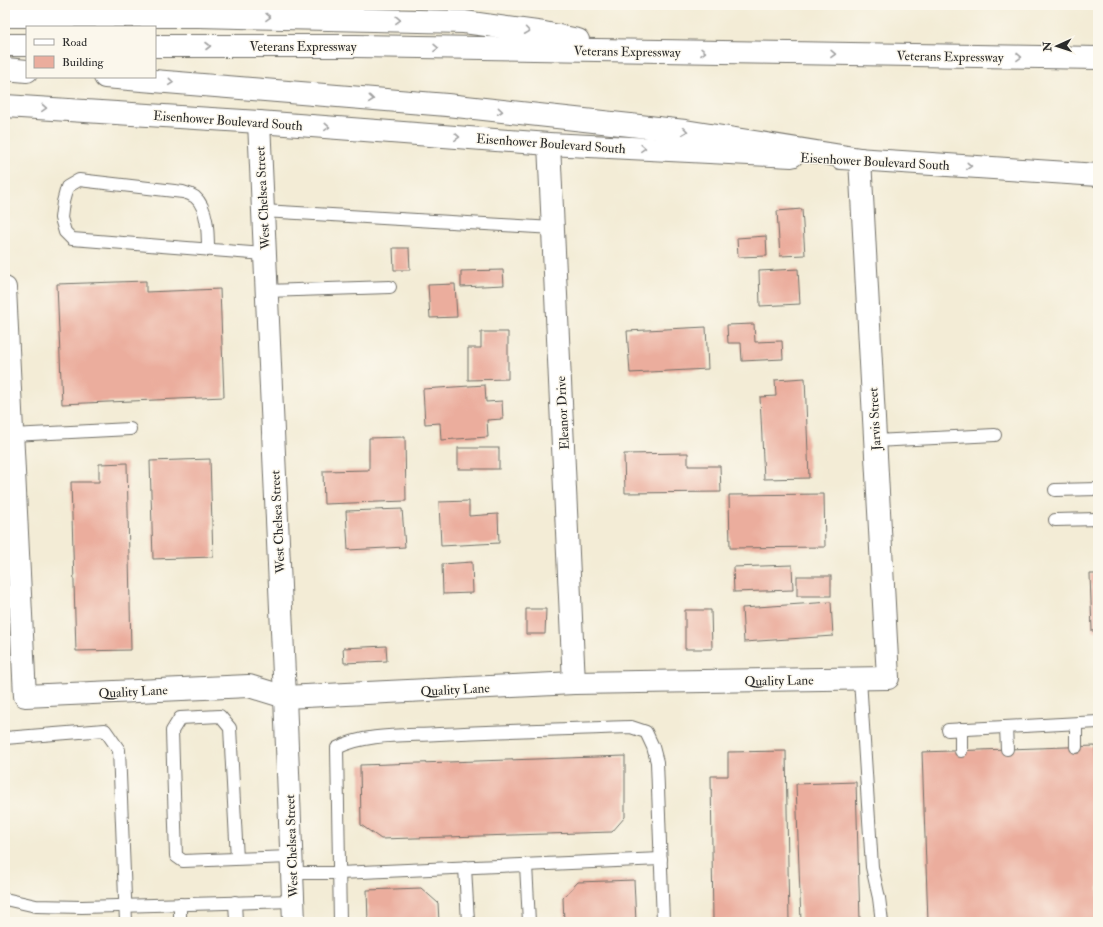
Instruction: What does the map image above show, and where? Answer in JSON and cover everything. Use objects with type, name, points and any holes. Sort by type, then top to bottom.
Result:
[{"type":"main road","points":[[5,16],[198,16],[464,22],[544,33],[622,50]]},
{"type":"main road","points":[[5,45],[26,45]]},
{"type":"main road","name":"Veterans Expressway","points":[[156,46],[356,46],[1098,58]]},
{"type":"main road","points":[[5,69],[26,71]]},
{"type":"main road","points":[[116,78],[447,106],[677,130],[860,159]]},
{"type":"main road","name":"Eisenhower Boulevard South","points":[[5,106],[259,122],[549,144],[860,159],[1098,175]]},
{"type":"main road","name":"West Chelsea Street","points":[[259,122],[285,697],[293,911]]},
{"type":"main road","name":"Eleanor Drive","points":[[549,144],[574,683]]},
{"type":"main road","name":"Jarvis Street","points":[[860,159],[888,678]]},
{"type":"main road","points":[[5,288],[12,435]]},
{"type":"main road","name":"Quality Lane","points":[[12,435],[25,696],[249,686],[285,697],[574,683],[888,678]]},
{"type":"lane","points":[[208,250],[208,225],[203,208],[195,197],[183,192],[79,180],[67,187],[61,218],[65,232],[72,239],[208,250],[265,254]]},
{"type":"lane","points":[[263,211],[553,228]]},
{"type":"lane","points":[[266,290],[390,287]]},
{"type":"lane","points":[[12,435],[130,429]]},
{"type":"lane","points":[[875,441],[995,435]]},
{"type":"lane","points":[[1055,490],[1098,489]]},
{"type":"lane","points":[[1055,520],[1098,519]]},
{"type":"lane","points":[[860,679],[872,867],[879,898],[882,922]]},
{"type":"lane","points":[[237,859],[230,728],[220,716],[180,718],[172,731],[176,856],[183,861],[237,859],[339,872],[661,859]]},
{"type":"lane","points":[[948,730],[1098,722]]},
{"type":"lane","points":[[1076,724],[1076,747]]},
{"type":"lane","points":[[340,922],[337,748],[346,743],[367,738],[492,731],[631,727],[646,732],[653,747],[657,762],[663,922]]},
{"type":"lane","points":[[1006,727],[1007,749]]},
{"type":"lane","points":[[961,729],[961,751]]},
{"type":"lane","points":[[5,738],[105,730],[119,750],[126,922]]},
{"type":"lane","points":[[526,865],[529,922]]},
{"type":"lane","points":[[465,867],[468,922]]},
{"type":"lane","points":[[5,899],[36,906],[82,907],[234,902],[293,911]]},
{"type":"lane","points":[[234,902],[236,922]]},
{"type":"lane","points":[[180,904],[180,922]]},
{"type":"building","points":[[802,209],[805,255],[780,256],[777,211]]},
{"type":"building","points":[[766,236],[767,256],[738,257],[737,238]]},
{"type":"building","points":[[393,248],[409,248],[410,270],[394,270]]},
{"type":"building","points":[[798,269],[800,304],[760,306],[759,271]]},
{"type":"building","points":[[503,270],[504,285],[461,287],[461,271]]},
{"type":"building","points":[[146,281],[146,292],[220,289],[224,397],[62,404],[57,284]]},
{"type":"building","points":[[455,284],[457,317],[430,318],[428,285]]},
{"type":"building","points":[[754,324],[755,342],[782,341],[783,359],[742,361],[741,343],[728,343],[727,325]]},
{"type":"building","points":[[706,327],[708,369],[630,373],[627,331]]},
{"type":"building","points":[[481,332],[508,332],[508,379],[468,380],[468,348],[481,348]]},
{"type":"building","points":[[805,378],[809,478],[764,479],[760,397],[776,396],[775,380]]},
{"type":"building","points":[[485,385],[486,402],[502,401],[503,419],[487,420],[488,437],[441,440],[440,423],[425,424],[423,389]]},
{"type":"building","points":[[405,437],[406,501],[324,504],[323,471],[369,470],[369,438]]},
{"type":"building","points":[[458,448],[499,448],[499,469],[458,469]]},
{"type":"building","points":[[688,453],[688,466],[720,466],[721,492],[625,493],[624,454]]},
{"type":"building","points":[[210,459],[213,557],[153,559],[150,461]]},
{"type":"building","points":[[127,463],[131,650],[76,651],[71,482],[99,482],[99,464]]},
{"type":"building","points":[[824,494],[825,547],[730,548],[729,495]]},
{"type":"building","points":[[469,501],[469,516],[498,514],[499,543],[441,546],[439,502]]},
{"type":"building","points":[[402,509],[405,547],[348,550],[346,511]]},
{"type":"building","points":[[472,562],[473,593],[443,594],[442,564]]},
{"type":"building","points":[[792,565],[793,590],[734,592],[733,567]]},
{"type":"building","points":[[1090,574],[1098,574],[1098,631],[1092,631]]},
{"type":"building","points":[[797,576],[831,576],[831,596],[797,596]]},
{"type":"building","points":[[831,602],[833,636],[744,642],[742,608]]},
{"type":"building","points":[[526,609],[546,609],[545,634],[526,634]]},
{"type":"building","points":[[685,610],[711,610],[712,649],[685,649]]},
{"type":"building","points":[[386,646],[387,661],[344,663],[343,648]]},
{"type":"building","points":[[1095,746],[1098,822],[1098,922],[928,922],[922,752]]},
{"type":"building","points":[[786,751],[789,922],[713,922],[711,776],[728,776],[728,752]]},
{"type":"building","points":[[625,756],[625,817],[612,832],[381,839],[361,825],[360,765]]},
{"type":"building","points":[[856,782],[860,921],[801,922],[796,784]]},
{"type":"building","points":[[634,880],[636,922],[564,922],[563,898],[578,882]]},
{"type":"building","points":[[421,888],[438,903],[439,922],[368,922],[367,890]]}]
